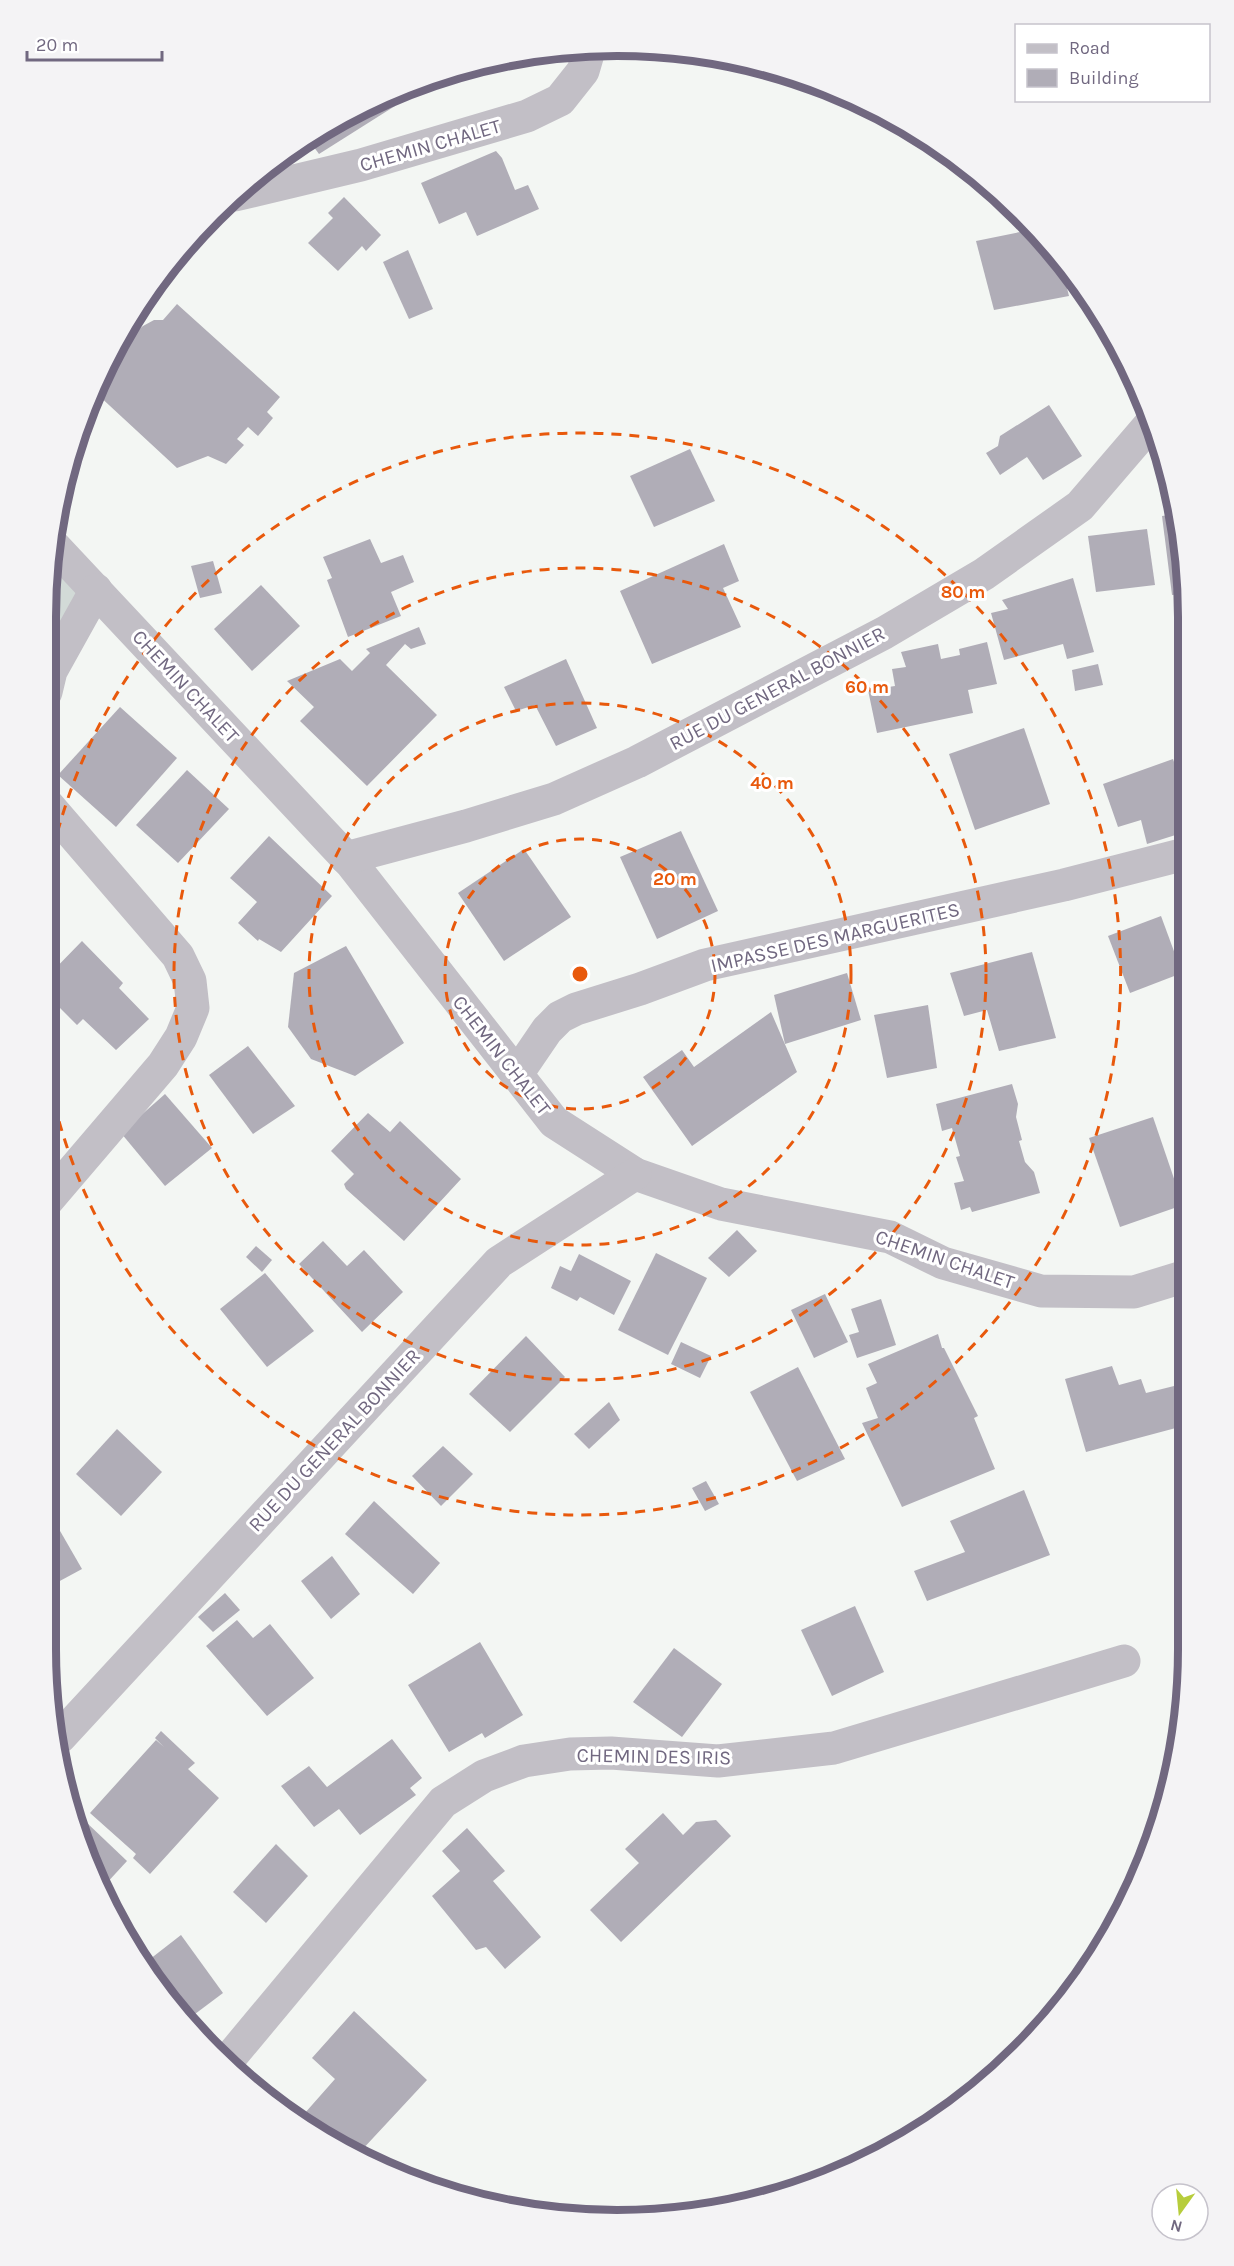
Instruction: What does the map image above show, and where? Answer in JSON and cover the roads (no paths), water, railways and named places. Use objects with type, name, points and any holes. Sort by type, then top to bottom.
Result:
[{"type":"street","name":"CHEMIN CHALET","points":[[252,191],[361,165],[527,116],[560,100],[583,71],[587,57]]},
{"type":"street","name":"RUE DU GENERAL BONNIER","points":[[346,858],[466,826],[554,799],[637,762],[884,633],[984,574],[1080,506],[1146,429]]},
{"type":"street","name":"CHEMIN CHALET","points":[[59,552],[346,858],[554,1122],[635,1174],[721,1204],[890,1237],[943,1263],[1041,1291],[1134,1292],[1178,1278]]},
{"type":"street","points":[[56,662],[96,590]]},
{"type":"street","points":[[56,815],[178,956],[190,981],[193,1008],[181,1037],[163,1065],[56,1189]]},
{"type":"street","name":"IMPASSE DES MARGUERITES","points":[[517,1074],[547,1030],[560,1017],[576,1009],[705,965],[1053,888],[1178,856]]},
{"type":"street","name":"RUE DU GENERAL BONNIER","points":[[62,1735],[499,1263],[635,1174]]},
{"type":"street","name":"CHEMIN DES IRIS","points":[[231,2056],[443,1802],[484,1776],[524,1761],[570,1754],[610,1753],[717,1761],[834,1748],[1124,1661]]}]
